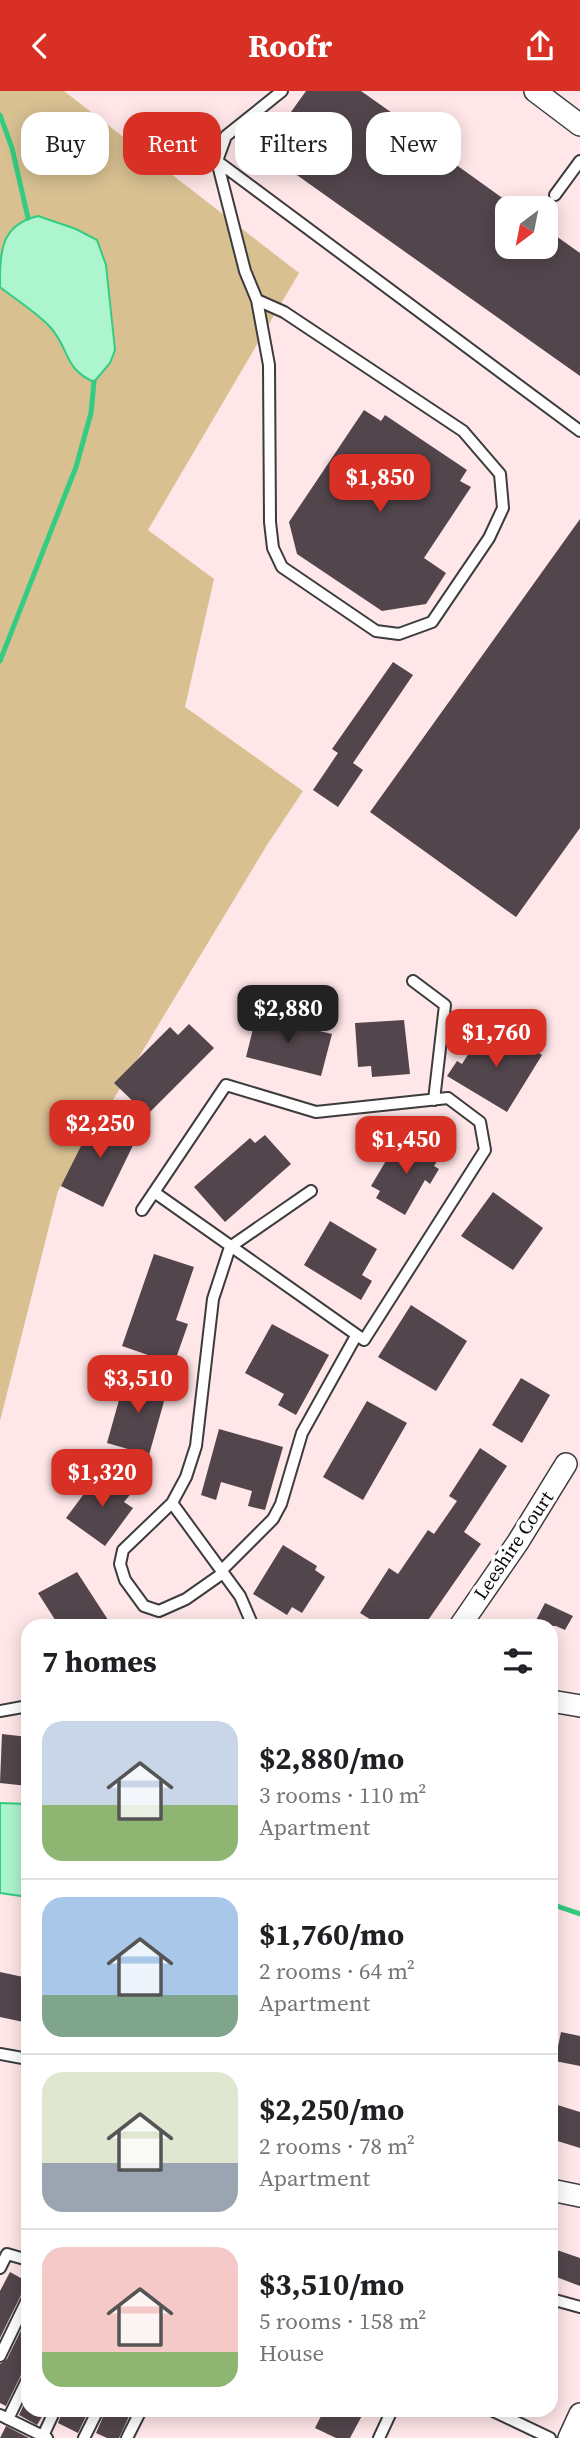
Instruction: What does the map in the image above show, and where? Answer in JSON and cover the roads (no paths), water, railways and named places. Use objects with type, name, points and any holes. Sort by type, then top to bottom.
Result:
[{"type":"street","points":[[535,91],[580,125]]},
{"type":"street","name":"Leeshire Court","points":[[465,1619],[518,1542],[566,1464]]},
{"type":"street","points":[[558,1702],[580,1706]]},
{"type":"street","points":[[558,2191],[580,2196]]},
{"type":"street","points":[[569,2438],[580,2414]]},
{"type":"lane","points":[[221,152],[226,136],[282,91]]},
{"type":"lane","points":[[555,195],[580,161]]},
{"type":"lane","points":[[221,163],[580,431]]},
{"type":"lane","points":[[221,173],[245,271],[257,300],[269,365],[270,522],[273,548],[282,567],[376,631],[399,634],[432,622],[489,538],[503,508],[500,474],[464,431],[284,312],[257,300]]},
{"type":"lane","points":[[413,981],[445,1005],[434,1100]]},
{"type":"lane","points":[[142,1210],[226,1085],[316,1112],[448,1098],[480,1122],[485,1150],[360,1338],[302,1433],[281,1504],[273,1519],[222,1572],[186,1599],[159,1611],[144,1607],[125,1580],[120,1564],[123,1550],[172,1503],[186,1477],[196,1446],[213,1299],[230,1247],[311,1191]]},
{"type":"lane","points":[[154,1192],[360,1338]]},
{"type":"lane","points":[[172,1503],[240,1596],[250,1619]]},
{"type":"lane","points":[[0,1711],[21,1707]]},
{"type":"lane","points":[[0,2054],[21,2058]]},
{"type":"lane","points":[[0,2268],[7,2254],[21,2258]]},
{"type":"lane","points":[[558,2300],[580,2307]]},
{"type":"lane","points":[[0,2356],[21,2312]]},
{"type":"lane","points":[[21,2389],[4,2417],[44,2437],[52,2417]]},
{"type":"lane","points":[[84,2438],[94,2417]]},
{"type":"lane","points":[[127,2438],[138,2417]]},
{"type":"lane","points":[[379,2438],[389,2417]]},
{"type":"lane","points":[[506,2417],[550,2438]]},
{"type":"waterway","points":[[0,115],[12,148],[28,218]]},
{"type":"waterway","points":[[0,661],[76,467],[91,413],[94,382]]},
{"type":"waterway","points":[[558,1906],[580,1914]]}]
